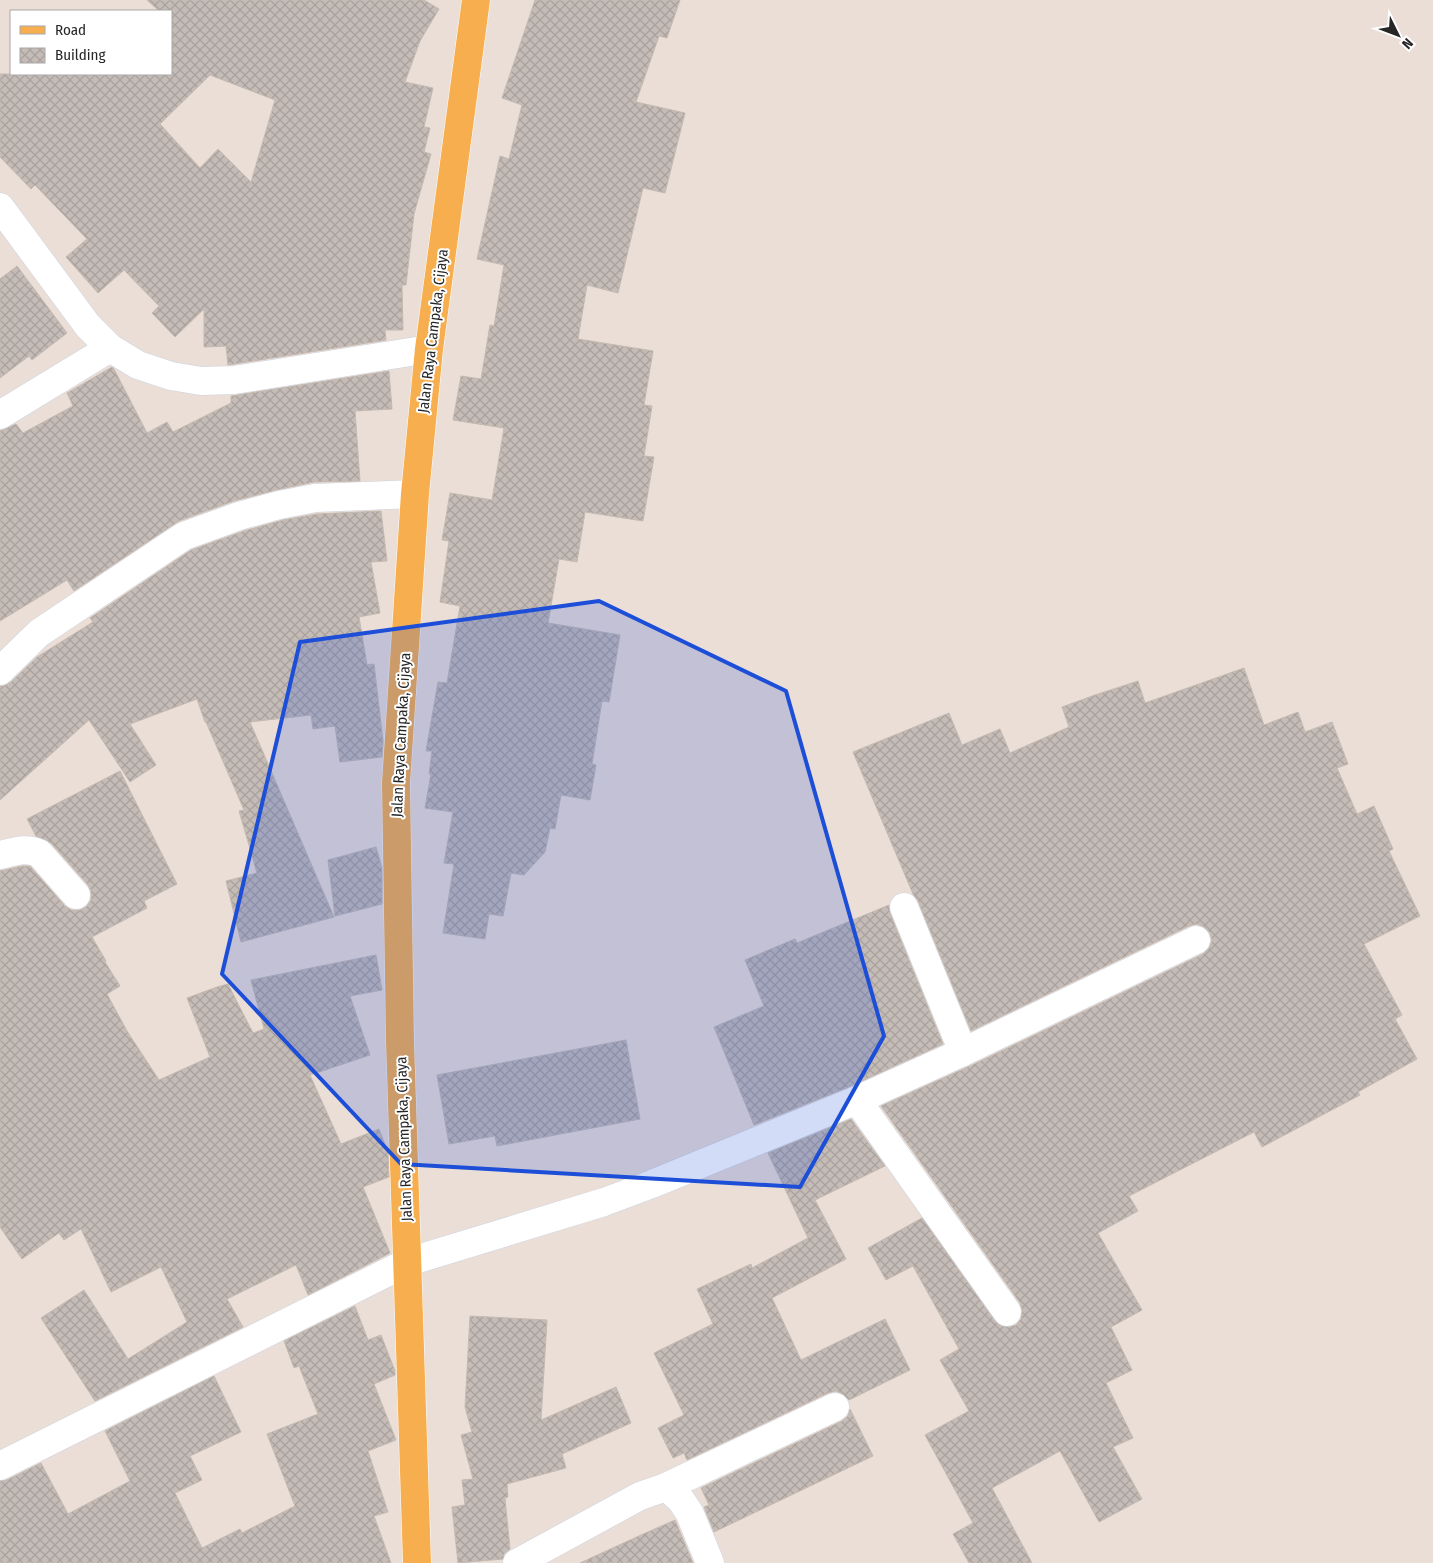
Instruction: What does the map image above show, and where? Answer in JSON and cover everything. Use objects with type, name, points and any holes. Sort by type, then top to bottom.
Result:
[{"type":"main road","name":"Jalan Raya Campaka, Cijaya","points":[[417,1563],[400,1042],[396,782],[415,494],[429,348],[476,0]]},
{"type":"street","points":[[0,207],[88,326],[110,348],[138,364],[163,373],[201,381],[234,380],[429,348]]},
{"type":"street","points":[[0,415],[110,348]]},
{"type":"street","points":[[0,671],[39,633],[184,536],[239,516],[306,500],[415,494]]},
{"type":"street","points":[[0,855],[21,850],[39,853],[76,895]]},
{"type":"street","points":[[904,908],[963,1052]]},
{"type":"street","points":[[0,1466],[408,1262],[604,1202],[857,1100],[963,1052],[1196,940]]},
{"type":"street","points":[[857,1100],[1007,1312]]},
{"type":"street","points":[[517,1563],[640,1496],[666,1487],[835,1407]]},
{"type":"street","points":[[666,1487],[681,1500],[690,1514],[710,1563]]},
{"type":"highlighted area","points":[[599,601],[786,691],[884,1036],[800,1187],[401,1164],[222,974],[300,642]]},
{"type":"building","points":[[147,0],[424,0],[439,9],[420,41],[405,82],[433,88],[424,127],[430,128],[424,152],[431,154],[414,214],[406,285],[402,285],[403,330],[385,330],[386,340],[228,365],[226,346],[204,347],[204,309],[175,337],[152,313],[159,306],[124,270],[98,293],[66,257],[87,239],[35,185],[31,189],[0,157],[0,74],[172,75],[172,10],[158,10]],"holes":[[[210,75],[275,100],[251,182],[218,149],[200,168],[160,124]]]},
{"type":"building","points":[[535,0],[680,0],[667,38],[659,36],[636,102],[685,113],[665,193],[643,188],[618,293],[587,285],[578,339],[653,351],[644,405],[652,406],[644,456],[654,457],[643,521],[585,512],[577,562],[559,559],[548,623],[620,635],[609,702],[602,701],[592,764],[596,765],[590,800],[561,795],[555,829],[550,828],[545,852],[524,875],[511,873],[503,916],[489,914],[485,939],[443,933],[454,864],[444,863],[453,812],[425,808],[431,774],[429,774],[432,751],[426,751],[438,682],[447,683],[460,606],[440,602],[449,541],[442,540],[450,493],[492,500],[504,428],[453,420],[461,376],[481,379],[490,325],[494,326],[504,265],[477,259],[500,156],[509,159],[522,105],[502,98]]},
{"type":"building","points":[[17,266],[67,333],[32,360],[29,356],[0,378],[0,279]]},
{"type":"building","points":[[112,367],[147,433],[167,422],[173,432],[231,403],[231,396],[389,371],[392,409],[355,411],[360,481],[314,482],[276,490],[234,501],[179,521],[74,591],[67,580],[0,621],[0,431],[16,424],[23,433],[73,406],[67,393]]},
{"type":"building","points":[[381,511],[387,561],[371,562],[380,613],[359,617],[367,665],[374,664],[383,741],[382,757],[340,762],[335,726],[313,729],[311,715],[250,722],[334,917],[241,942],[226,881],[257,873],[239,811],[244,810],[205,722],[197,699],[130,724],[156,765],[130,782],[89,720],[0,800],[0,686],[11,682],[37,657],[93,622],[90,618],[191,550],[244,531],[283,520],[317,514]]},
{"type":"building","points":[[1244,668],[1264,725],[1298,712],[1305,732],[1332,722],[1348,764],[1337,768],[1357,814],[1374,806],[1393,849],[1389,851],[1420,916],[1364,944],[1402,1015],[1395,1019],[1417,1059],[1358,1092],[1360,1095],[1262,1147],[1254,1132],[1129,1196],[1138,1211],[1098,1233],[1142,1310],[1111,1327],[1132,1370],[1106,1383],[1133,1438],[1113,1447],[1142,1499],[1099,1522],[1060,1451],[992,1488],[1032,1563],[969,1563],[953,1534],[973,1523],[925,1435],[969,1411],[940,1360],[959,1349],[913,1266],[886,1280],[868,1248],[922,1218],[995,1321],[1001,1326],[1009,1327],[1016,1325],[1021,1319],[1022,1310],[1020,1303],[881,1106],[970,1066],[1203,954],[1209,948],[1212,941],[1210,933],[1204,927],[1197,924],[1189,926],[971,1031],[918,901],[913,894],[853,752],[949,713],[962,745],[1000,729],[1010,753],[1069,727],[1062,707],[1095,695],[1138,681],[1145,703]]},
{"type":"building","points":[[120,771],[177,884],[144,901],[147,908],[92,937],[120,986],[107,994],[127,1031],[159,1080],[210,1057],[187,998],[228,984],[253,1033],[264,1029],[251,980],[376,955],[382,990],[350,996],[370,1055],[310,1075],[341,1144],[379,1129],[388,1152],[389,1177],[363,1187],[390,1253],[308,1295],[296,1265],[227,1299],[243,1327],[95,1401],[41,1318],[84,1290],[128,1359],[187,1322],[161,1267],[111,1292],[81,1229],[64,1240],[59,1233],[22,1259],[0,1227],[0,871],[30,866],[65,906],[71,910],[80,910],[86,907],[91,900],[91,891],[88,885],[51,843],[36,836],[27,819]]},
{"type":"building","points":[[376,847],[382,868],[382,904],[335,916],[328,860]]},
{"type":"building","points":[[889,905],[890,913],[943,1044],[851,1086],[754,1125],[714,1027],[764,1006],[745,960],[795,939],[797,943]]},
{"type":"building","points":[[626,1040],[640,1119],[497,1146],[495,1136],[449,1144],[437,1075]]},
{"type":"building","points":[[851,1119],[885,1166],[815,1200],[846,1259],[772,1298],[801,1360],[885,1319],[910,1370],[849,1400],[843,1394],[836,1391],[828,1393],[687,1460],[684,1453],[673,1458],[658,1428],[684,1415],[654,1353],[713,1324],[697,1289],[751,1264],[752,1268],[808,1238],[768,1153]]},
{"type":"building","points":[[355,1306],[368,1340],[381,1335],[395,1371],[395,1375],[374,1384],[396,1440],[368,1451],[388,1512],[374,1516],[391,1563],[0,1563],[0,1481],[7,1480],[41,1463],[68,1514],[130,1481],[105,1431],[214,1376],[241,1432],[190,1456],[202,1480],[175,1493],[202,1548],[240,1529],[242,1533],[295,1506],[267,1434],[318,1414],[299,1366],[294,1368],[284,1341]]},
{"type":"building","points":[[470,1316],[547,1320],[541,1420],[616,1387],[631,1423],[562,1454],[566,1468],[507,1484],[508,1497],[505,1498],[510,1549],[504,1554],[503,1559],[458,1563],[452,1507],[465,1505],[462,1480],[473,1479],[461,1435],[472,1432],[465,1407]]},
{"type":"building","points":[[850,1409],[873,1456],[714,1532],[704,1507],[709,1505],[701,1488],[842,1421],[848,1416]]},
{"type":"building","points":[[675,1520],[693,1563],[580,1563],[641,1535]]}]
